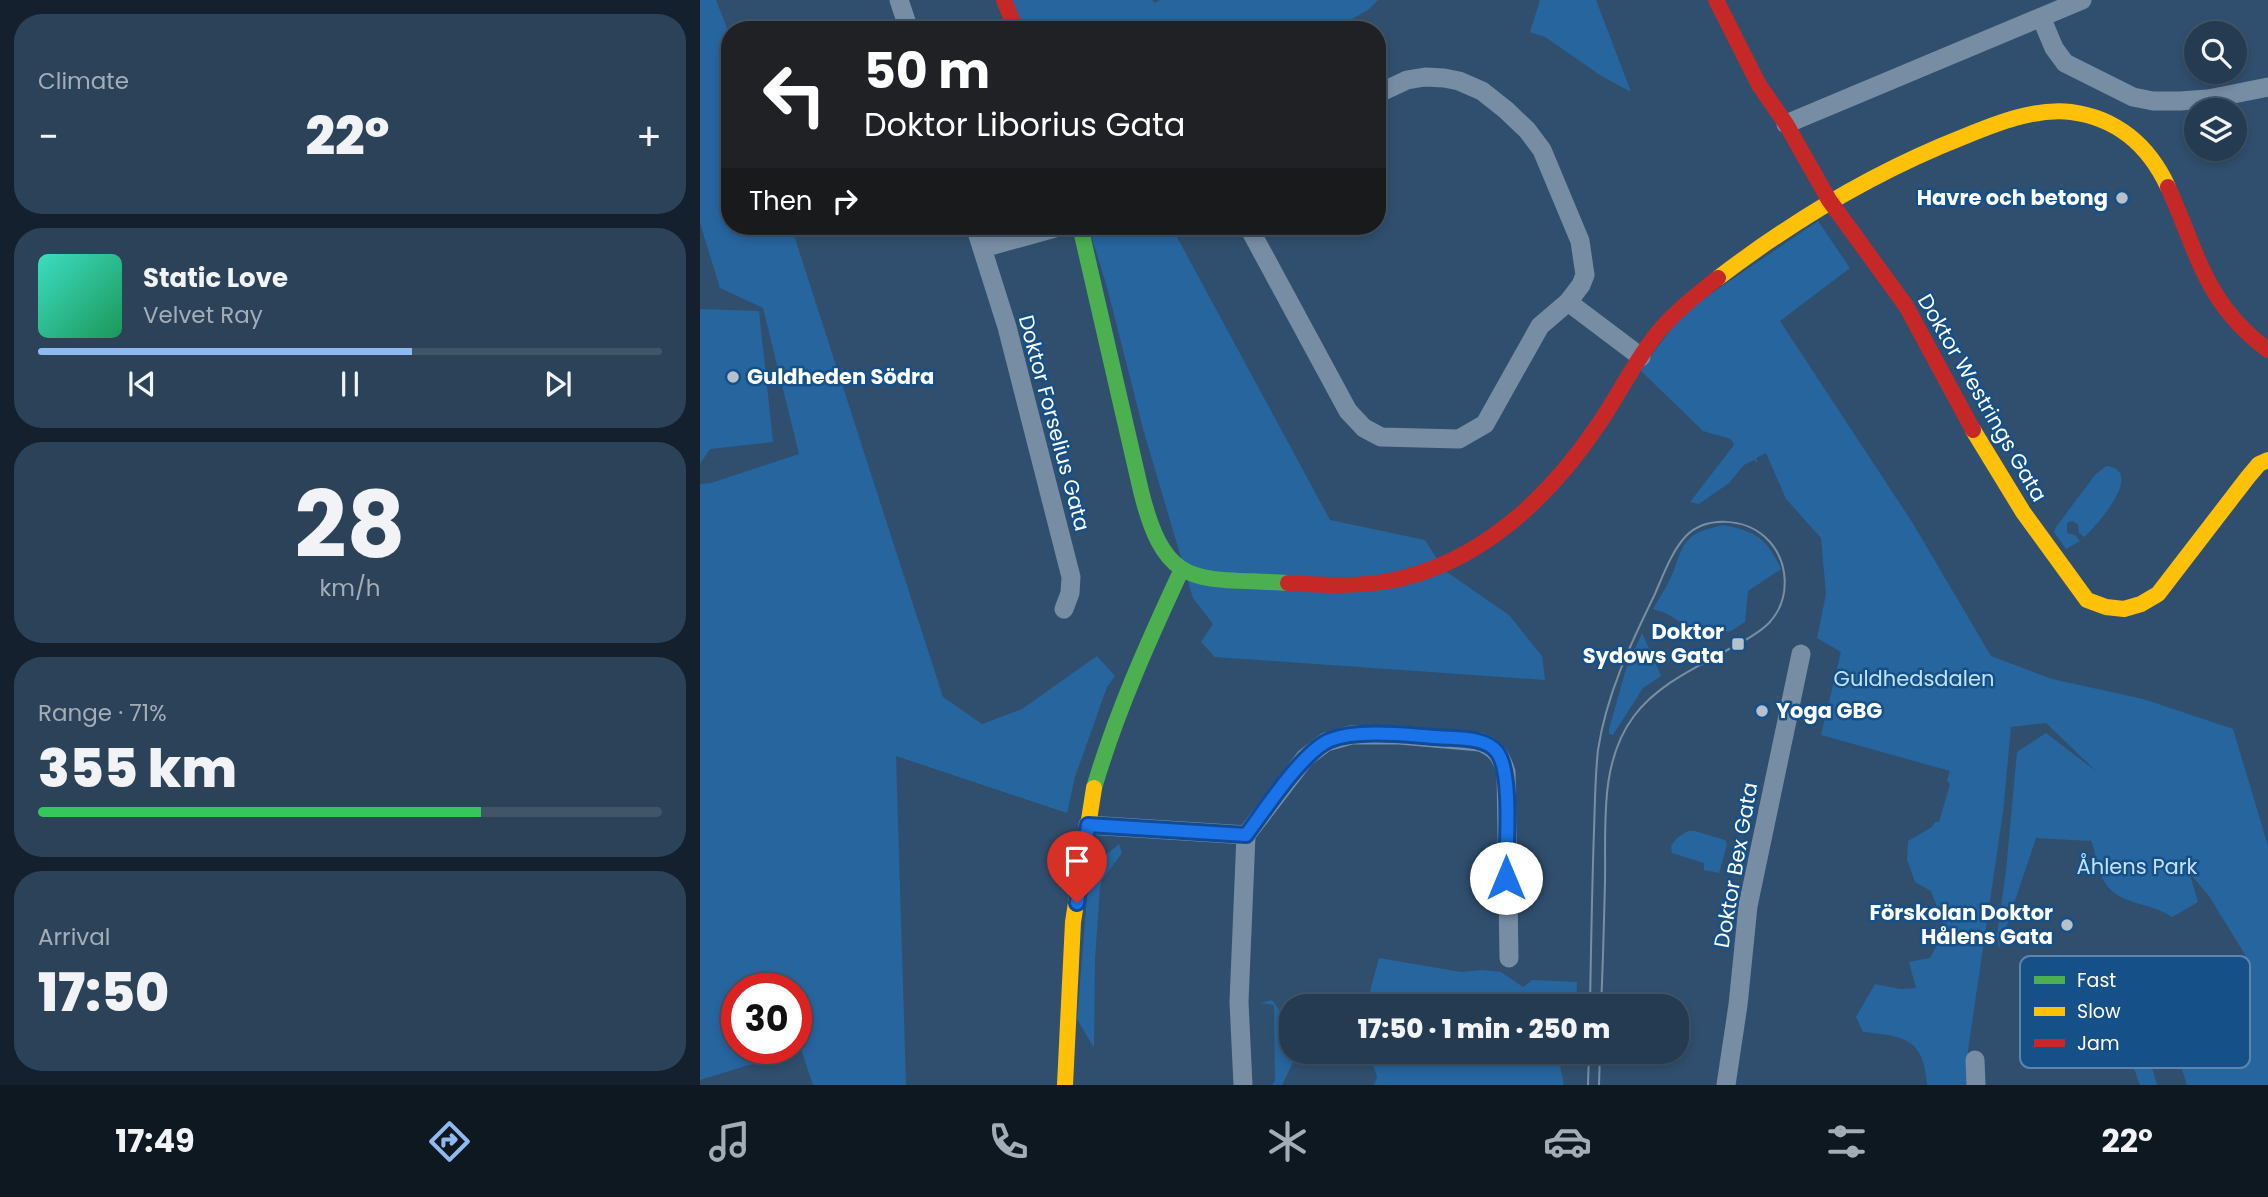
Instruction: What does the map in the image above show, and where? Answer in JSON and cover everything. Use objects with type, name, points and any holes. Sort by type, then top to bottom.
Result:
[{"type":"street","points":[[899,0],[906,21]]},
{"type":"street","points":[[1004,0],[1012,21]]},
{"type":"street","name":"Doktor Westrings Gata","points":[[1716,0],[1759,85],[1786,124],[1829,200],[1906,306],[1967,420],[2023,512],[2087,600],[2099,606],[2133,609],[2144,605],[2158,594],[2259,464],[2268,460]]},
{"type":"street","points":[[1786,124],[2082,0]]},
{"type":"street","points":[[2041,17],[2054,48],[2065,62],[2133,97],[2153,101],[2208,99],[2268,87]]},
{"type":"street","points":[[1253,235],[1348,411],[1364,428],[1381,437],[1459,439],[1485,425],[1540,326],[1567,302],[1581,285],[1585,275],[1580,241],[1542,150],[1527,130],[1482,91],[1458,81],[1425,77],[1407,80],[1386,90]]},
{"type":"street","points":[[1082,235],[1151,525],[1164,553],[1181,571],[1212,578],[1314,584],[1389,581],[1444,565],[1476,549],[1536,500],[1598,426],[1641,357],[1670,319],[1711,284],[1829,200],[1905,161],[1966,136],[2036,113],[2072,113],[2106,121],[2138,142],[2161,170],[2201,270],[2215,296],[2238,326],[2268,350]]},
{"type":"street","name":"Doktor Forselius Gata","points":[[978,235],[1007,327],[1071,577],[1070,593],[1064,609]]},
{"type":"street","points":[[983,248],[1030,235]]},
{"type":"street","points":[[1567,302],[1641,357]]},
{"type":"street","points":[[1065,1085],[1073,922],[1098,771],[1142,654],[1181,571]]},
{"type":"street","name":"Doktor Bex Gata","points":[[1726,1085],[1738,1005],[1748,906],[1801,654]]},
{"type":"street","points":[[1243,1085],[1239,1002],[1246,835],[1305,758],[1326,742],[1351,735],[1399,735],[1465,739],[1492,747],[1498,752],[1506,772],[1509,958]]},
{"type":"street","points":[[1088,825],[1246,835]]},
{"type":"street","points":[[1975,1060],[1976,1085]]},
{"type":"green space","points":[[700,0],[716,0],[724,21],[721,21],[721,235],[794,235],[943,697],[982,724],[1022,709],[1097,656],[1115,676],[1107,687],[1075,777],[1067,813],[896,756],[906,1085],[813,1085],[806,1064],[812,1064],[812,973],[721,973],[721,1064],[752,1064],[700,1080],[700,484],[711,483],[799,454],[763,308],[720,288],[700,223]]},
{"type":"green space","points":[[1011,0],[1152,0],[1155,3],[1160,0],[1378,0],[1368,10],[1348,21],[1019,21]]},
{"type":"green space","points":[[1540,0],[1596,0],[1631,92],[1603,77],[1545,37],[1530,32]]},
{"type":"green space","name":"Guldhedsdalen","points":[[1818,221],[1850,268],[1780,321],[1912,522],[1991,656],[2052,679],[2143,699],[2233,729],[2268,846],[2268,1085],[2187,1085],[2182,1068],[2250,1068],[2250,956],[2246,956],[2209,896],[2189,872],[2198,902],[2172,917],[2121,897],[2113,891],[2100,872],[2091,840],[2036,838],[1999,948],[1997,935],[2017,752],[2046,733],[2097,772],[2046,723],[2011,727],[2003,812],[1968,1050],[1969,1085],[1927,1085],[1921,1057],[1909,1042],[1890,1035],[1863,1032],[1856,1017],[1875,984],[1900,989],[1916,988],[1909,962],[1930,958],[1936,947],[1943,923],[1931,891],[1915,882],[1907,859],[1908,841],[1939,822],[1950,784],[1947,780],[1950,771],[1821,735],[1841,652],[1817,638],[1826,594],[1821,538],[1786,499],[1766,453],[1756,458],[1758,463],[1754,460],[1744,465],[1729,483],[1699,504],[1690,502],[1734,445],[1731,439],[1703,431],[1640,370],[1684,312]]},
{"type":"green space","points":[[1091,235],[1176,235],[1330,520],[1425,540],[1444,570],[1509,615],[1542,656],[1545,680],[1215,657],[1201,642],[1213,624],[1193,598],[1143,429],[1107,287]]},
{"type":"green space","name":"Guldheden Södra","points":[[700,309],[759,311],[773,442],[710,449],[700,464]]},
{"type":"green space","points":[[2106,466],[2117,470],[2121,477],[2115,499],[2099,522],[2084,537],[2079,533],[2078,524],[2072,521],[2067,523],[2067,533],[2075,535],[2080,541],[2066,549],[2054,532],[2056,527],[2095,475]]},
{"type":"green space","points":[[1723,525],[1744,530],[1759,538],[1771,550],[1781,569],[1748,591],[1745,622],[1731,631],[1694,636],[1676,619],[1653,609],[1670,580],[1685,543],[1695,534]]},
{"type":"green space","points":[[1642,633],[1661,676],[1643,688],[1613,735],[1609,734],[1626,669]]},
{"type":"green space","points":[[1688,831],[1725,840],[1727,844],[1719,873],[1704,870],[1704,863],[1672,853],[1671,846]]},
{"type":"green space","points":[[1119,844],[1122,853],[1102,880],[1100,888],[1095,959],[1094,1048],[1077,1019],[1087,897],[1103,857]]},
{"type":"green space","points":[[1379,958],[1461,972],[1501,972],[1523,987],[1532,980],[1577,982],[1576,994],[1369,994]]},
{"type":"green space","points":[[1272,1000],[1279,1009],[1279,1064],[1292,1064],[1282,1085],[1272,1085],[1275,1081],[1274,1005],[1261,1003]]},
{"type":"green space","points":[[1373,1064],[1560,1064],[1564,1085],[1374,1085],[1377,1077]]},
{"type":"green space","points":[[2134,1068],[2152,1068],[2157,1085],[2140,1085]]},
{"type":"tram line","points":[[1590,994],[1596,770],[1602,730],[1613,690],[1636,633],[1681,542],[1704,525],[1725,522],[1747,526],[1765,537],[1773,546],[1783,567],[1784,591],[1776,613],[1756,634],[1679,677],[1654,695],[1634,716],[1615,753],[1605,817],[1601,994]]},
{"type":"tram line","points":[[1588,1085],[1589,1064]]},
{"type":"tram line","points":[[1599,1085],[1600,1064]]},
{"type":"traffic: fast","points":[[1082,235],[1141,491],[1162,548],[1175,563],[1190,573],[1209,578],[1288,583]]},
{"type":"traffic: fast","points":[[1094,788],[1122,705],[1181,571]]},
{"type":"traffic: slow","points":[[1718,278],[1805,217],[1866,182],[1963,137],[2030,114],[2071,112],[2103,120],[2130,136],[2141,147],[2168,187]]},
{"type":"traffic: slow","points":[[1973,430],[2023,512],[2087,600],[2106,607],[2124,609],[2141,604],[2158,594],[2248,477],[2259,464],[2268,460]]},
{"type":"traffic: slow","points":[[1065,1085],[1073,922],[1094,788]]},
{"type":"traffic: jam","points":[[1004,0],[1012,21]]},
{"type":"traffic: jam","points":[[1716,0],[1759,85],[1786,124],[1829,200],[1906,306],[1973,430]]},
{"type":"traffic: jam","points":[[2168,187],[2196,255],[2217,296],[2230,314],[2268,350]]},
{"type":"traffic: jam","points":[[1288,583],[1351,585],[1389,581],[1422,573],[1481,544],[1534,502],[1557,478],[1598,425],[1659,331],[1687,303],[1718,278]]},
{"type":"place","name":"Havre och betong","points":[[2122,198]]},
{"type":"place","name":"Guldheden Södra","points":[[733,377]]},
{"type":"place","name":"Doktor Sydows Gata","points":[[1738,644]]},
{"type":"place","name":"Yoga GBG","points":[[1762,711]]},
{"type":"place","name":"Förskolan Doktor Hålens Gata","points":[[2067,925]]},
{"type":"route","points":[[1077,903],[1088,825],[1246,835],[1305,758],[1326,742],[1351,735],[1465,739],[1480,742],[1498,752],[1506,772],[1506,878]]},
{"type":"park label","name":"Åhlens Park","points":[[2137,867]]}]
